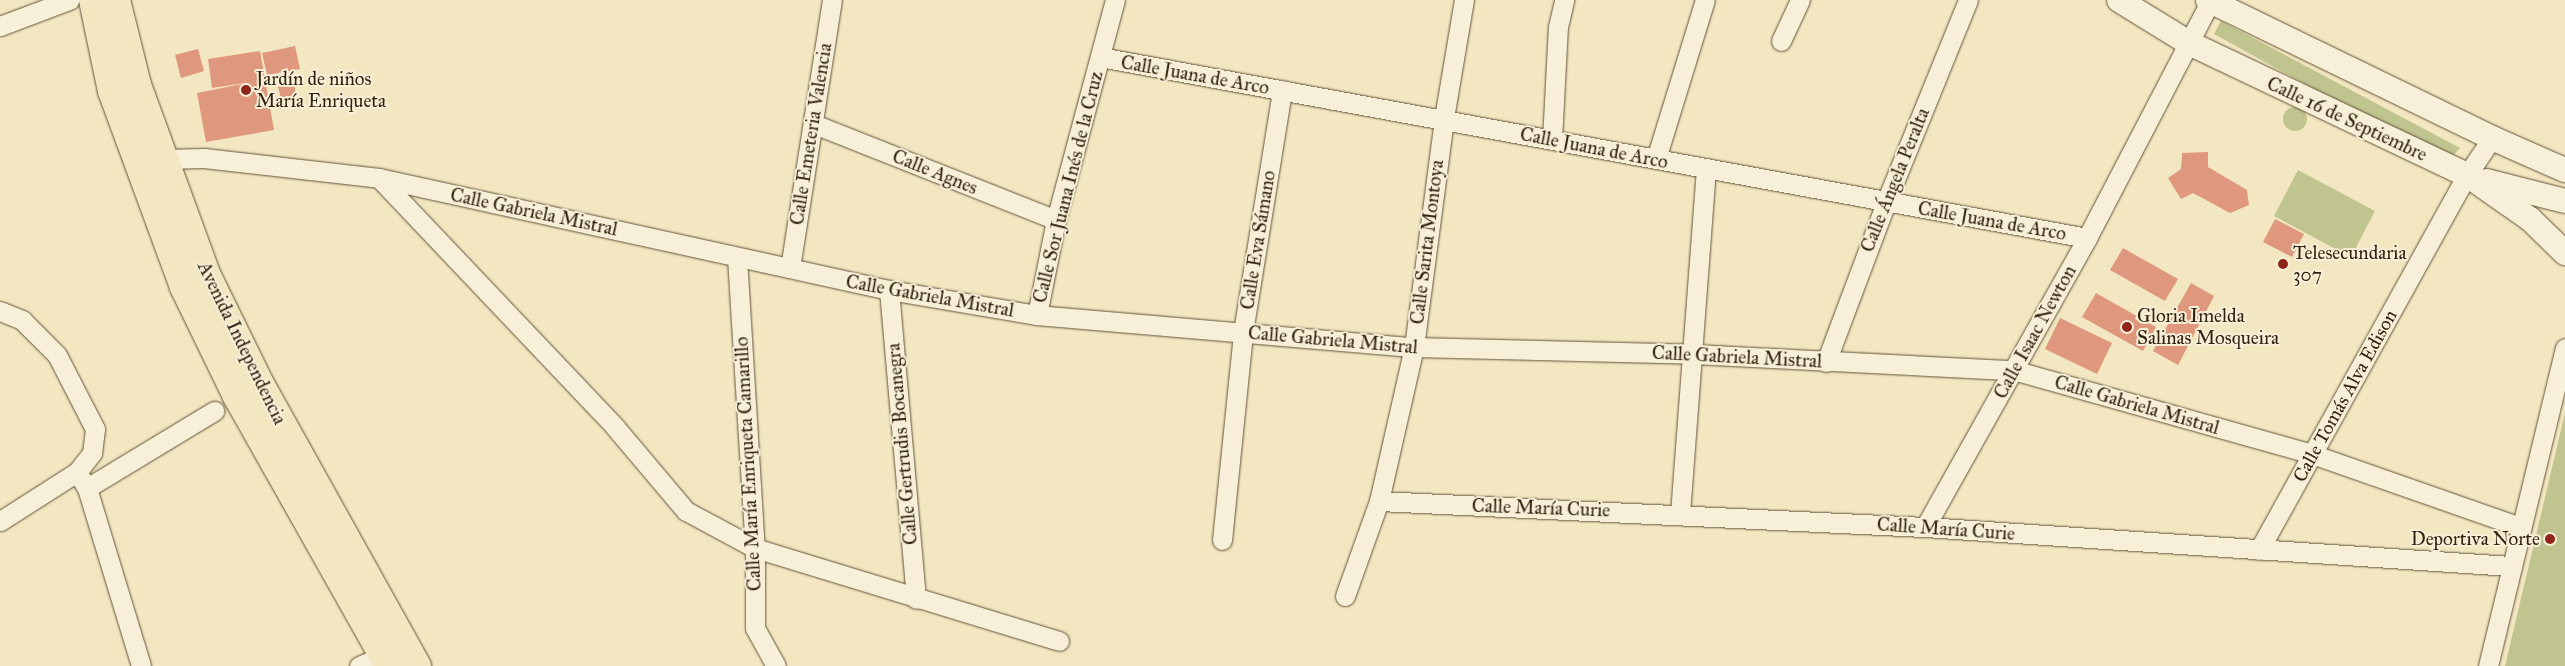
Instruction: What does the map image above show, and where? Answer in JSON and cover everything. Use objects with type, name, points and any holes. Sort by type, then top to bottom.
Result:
[{"type":"main road","name":"Avenida Independencia","points":[[93,0],[112,91],[151,163],[260,384],[417,666]]},
{"type":"main road","name":"Avenida Independencia","points":[[116,0],[137,84],[151,163],[184,287],[237,396],[377,663]]},
{"type":"street","points":[[0,26],[69,0]]},
{"type":"street","name":"Calle Emeteria Valencia","points":[[790,268],[832,0]]},
{"type":"street","name":"Calle Sor Juana Inés de la Cruz","points":[[1037,315],[1056,220],[1115,0]]},
{"type":"street","name":"Calle Sarita Montoya","points":[[1345,596],[1380,501],[1414,347],[1444,118],[1464,0]]},
{"type":"street","points":[[1552,140],[1558,27],[1564,0]]},
{"type":"street","points":[[1656,159],[1705,0]]},
{"type":"street","points":[[1780,40],[1800,0]]},
{"type":"street","name":"Calle Ángela Peralta","points":[[1826,362],[1886,202],[1968,0]]},
{"type":"street","points":[[2210,0],[2492,138],[2565,170]]},
{"type":"street","name":"Calle Isaac Newton","points":[[1925,528],[2087,238],[2210,0]]},
{"type":"street","name":"Calle 16 de Septiembre","points":[[2129,3],[2188,43],[2467,175],[2530,219],[2565,253]]},
{"type":"street","name":"Calle Juana de Arco","points":[[1100,57],[1444,118],[1706,170],[2087,238]]},
{"type":"street","name":"Calle Eva Sámano","points":[[1222,540],[1243,332],[1282,90]]},
{"type":"street","name":"Calle Agnes","points":[[814,124],[1056,220]]},
{"type":"street","name":"Calle Tomás Alva Edison","points":[[2258,550],[2467,175],[2492,138]]},
{"type":"street","name":"Calle Gabriela Mistral","points":[[151,163],[204,158],[379,178],[889,290],[1037,315],[1414,347],[1693,354],[2013,370],[2312,454],[2520,527]]},
{"type":"street","points":[[1680,514],[1706,170]]},
{"type":"street","points":[[2467,175],[2565,201]]},
{"type":"street","points":[[379,178],[615,426],[686,511],[755,548],[916,599],[1059,641]]},
{"type":"street","name":"Calle María Enriqueta Camarillo","points":[[737,257],[755,548],[755,628],[776,666]]},
{"type":"street","name":"Calle Gertrudis Bocanegra","points":[[889,290],[916,599]]},
{"type":"street","points":[[0,311],[22,320],[57,355],[96,429],[92,453],[77,472],[0,521]]},
{"type":"street","points":[[2488,666],[2520,527],[2565,348]]},
{"type":"street","points":[[87,488],[214,411]]},
{"type":"street","points":[[77,472],[87,488],[141,666]]},
{"type":"street","name":"Calle María Curie","points":[[1380,501],[1680,514],[1925,528],[2511,566]]},
{"type":"green space","points":[[2221,21],[2460,148],[2447,162],[2214,34]]},
{"type":"green space","points":[[2295,107],[2303,111],[2307,119],[2303,127],[2295,131],[2287,127],[2283,119],[2287,111]]},
{"type":"green space","points":[[2298,170],[2375,211],[2351,257],[2274,216]]},
{"type":"green space","name":"Deportiva Norte","points":[[2565,413],[2565,666],[2505,666]]},
{"type":"building","points":[[295,46],[300,69],[267,75],[262,53]]},
{"type":"building","points":[[198,49],[204,71],[181,78],[175,55]]},
{"type":"building","points":[[260,51],[274,130],[206,142],[197,93],[252,82],[212,88],[208,59]]},
{"type":"building","points":[[294,83],[296,95],[281,98],[278,87]]},
{"type":"building","points":[[2208,152],[2208,167],[2247,190],[2249,205],[2230,213],[2193,193],[2181,199],[2168,178],[2181,169],[2182,153]]},
{"type":"building","points":[[2275,219],[2304,234],[2292,257],[2263,242]]},
{"type":"building","points":[[2123,248],[2178,279],[2165,301],[2110,270]]},
{"type":"building","points":[[2191,283],[2214,296],[2178,365],[2153,351]]},
{"type":"building","points":[[2096,293],[2156,327],[2143,351],[2082,317]]},
{"type":"building","points":[[2060,318],[2112,343],[2097,374],[2045,349]]},
{"type":"place","name":"Jardín de niños María Enriqueta","points":[[246,90]]},
{"type":"place","name":"Telesecundaria 307","points":[[2283,264]]},
{"type":"place","name":"Gloria Imelda Salinas Mosqueira","points":[[2127,327]]},
{"type":"place","name":"Deportiva Norte","points":[[2550,539]]}]
